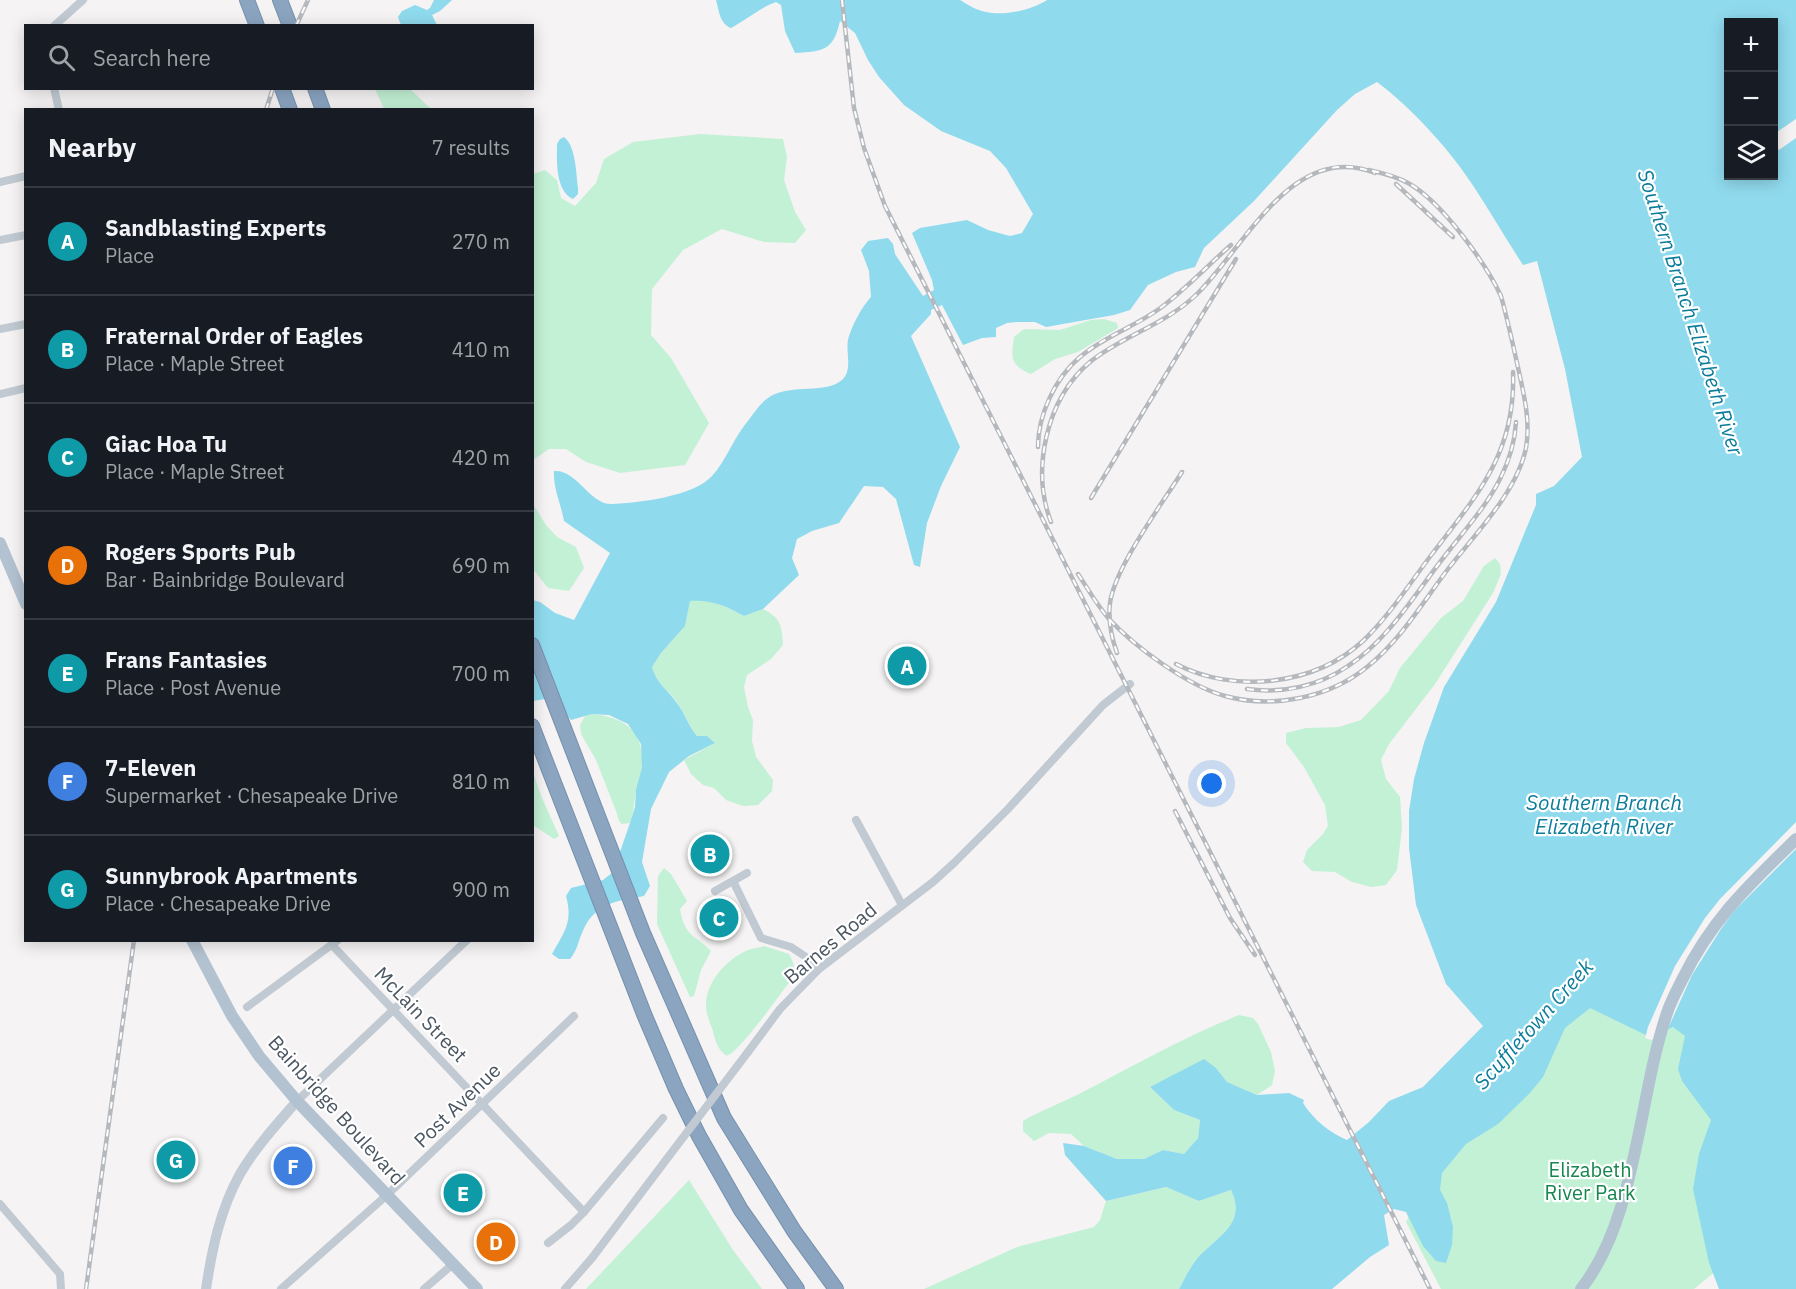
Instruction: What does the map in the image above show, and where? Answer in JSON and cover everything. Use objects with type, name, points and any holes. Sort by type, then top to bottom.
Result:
[{"type":"highway","points":[[247,0],[256,24]]},
{"type":"highway","points":[[280,0],[289,24]]},
{"type":"highway","points":[[283,90],[289,108]]},
{"type":"highway","points":[[316,90],[322,108]]},
{"type":"highway","points":[[534,650],[643,933],[724,1118],[794,1232],[836,1289]]},
{"type":"highway","points":[[534,731],[663,1059],[691,1119],[741,1210],[797,1289]]},
{"type":"main road","points":[[0,541],[24,581]]},
{"type":"main road","points":[[0,541],[24,599]]},
{"type":"main road","points":[[1581,1289],[1600,1259],[1618,1217],[1654,1055],[1668,1010],[1713,926],[1739,894],[1796,839]]},
{"type":"main road","name":"Bainbridge Boulevard","points":[[193,942],[236,1022],[259,1056],[297,1101],[477,1289]]},
{"type":"street","points":[[56,24],[83,0]]},
{"type":"street","points":[[54,90],[59,108]]},
{"type":"street","points":[[0,182],[24,176]]},
{"type":"street","points":[[0,240],[24,236]]},
{"type":"street","points":[[0,330],[24,324]]},
{"type":"street","points":[[0,394],[24,388]]},
{"type":"street","name":"Barnes Road","points":[[565,1289],[592,1258],[780,1009],[837,953],[954,863],[1008,809],[1103,705],[1130,684]]},
{"type":"street","points":[[856,820],[902,905]]},
{"type":"street","points":[[715,891],[747,873]]},
{"type":"street","points":[[733,881],[761,938],[791,947],[819,969]]},
{"type":"street","points":[[206,1289],[217,1230],[232,1190],[250,1159],[297,1101],[465,942]]},
{"type":"street","points":[[247,1007],[335,943]]},
{"type":"street","name":"McLain Street","points":[[335,943],[392,1009],[584,1212]]},
{"type":"street","name":"Post Avenue","points":[[281,1289],[387,1195],[574,1016]]},
{"type":"street","points":[[548,1243],[584,1212],[663,1118]]},
{"type":"street","points":[[0,1204],[60,1274],[60,1289]]},
{"type":"street","points":[[424,1289],[453,1264]]},
{"type":"green space","points":[[375,90],[411,90],[430,108],[384,108]]},
{"type":"green space","points":[[700,134],[783,139],[787,157],[784,180],[795,212],[806,230],[795,243],[764,242],[722,229],[683,250],[652,289],[651,335],[671,358],[709,423],[685,465],[620,473],[586,462],[566,449],[549,449],[534,459],[534,174],[545,170],[557,180],[561,198],[575,206],[596,183],[604,159],[633,142]]},
{"type":"green space","points":[[1104,319],[1117,323],[1118,328],[1078,352],[1055,359],[1031,374],[1019,367],[1014,360],[1012,350],[1014,337],[1024,329],[1060,330],[1091,320]]},
{"type":"green space","points":[[534,506],[557,537],[576,547],[584,568],[569,591],[548,588],[534,570]]},
{"type":"green space","points":[[1495,558],[1500,564],[1501,574],[1493,593],[1435,684],[1389,744],[1381,760],[1386,779],[1400,797],[1402,828],[1397,870],[1386,885],[1371,887],[1352,882],[1335,872],[1312,871],[1303,862],[1307,850],[1328,826],[1325,805],[1304,767],[1286,743],[1286,733],[1306,728],[1339,727],[1361,720],[1389,691],[1400,668],[1441,618],[1463,601],[1484,566]]},
{"type":"green space","points":[[690,600],[718,604],[744,616],[763,609],[777,619],[781,628],[783,645],[771,659],[747,675],[744,687],[753,720],[752,741],[756,757],[773,780],[772,791],[758,805],[743,806],[726,800],[714,788],[703,785],[691,774],[684,760],[715,743],[707,736],[697,736],[677,702],[659,682],[652,667],[685,626]]},
{"type":"green space","points":[[592,714],[623,723],[636,736],[640,745],[642,771],[630,823],[622,824],[619,821],[596,760],[581,734],[580,725],[585,716]]},
{"type":"green space","points":[[534,775],[559,836],[554,839],[534,826]]},
{"type":"green space","points":[[664,868],[671,874],[687,901],[680,909],[688,931],[711,951],[701,970],[694,996],[690,997],[657,924],[658,876]]},
{"type":"green space","points":[[764,946],[789,954],[794,966],[792,979],[751,1033],[727,1056],[717,1044],[707,1014],[709,988],[731,960],[748,950]]},
{"type":"green space","name":"Elizabeth River Park","points":[[1591,1004],[1677,1025],[1686,1034],[1714,1118],[1717,1270],[1694,1289],[1441,1289],[1406,1222],[1432,1174],[1562,1027]]},
{"type":"green space","points":[[1239,1015],[1253,1018],[1258,1024],[1271,1052],[1275,1071],[1272,1085],[1257,1095],[1227,1082],[1216,1068],[1176,1075],[1150,1087],[1174,1110],[1200,1120],[1198,1138],[1184,1154],[1163,1150],[1144,1159],[1117,1159],[1084,1146],[1071,1134],[1049,1133],[1034,1141],[1023,1131],[1023,1121],[1030,1117],[1179,1042]]},
{"type":"green space","points":[[689,1180],[733,1250],[762,1289],[586,1289]]},
{"type":"green space","points":[[1166,1187],[1199,1201],[1231,1190],[1235,1202],[1235,1212],[1227,1229],[1193,1263],[1179,1289],[924,1289],[1017,1247],[1094,1227],[1100,1220],[1106,1201]]},
{"type":"water","points":[[434,0],[452,0],[432,15],[436,24],[401,24],[398,17],[402,11],[415,5],[427,10]]},
{"type":"water","name":"Southern Branch Elizabeth River","points":[[716,0],[960,0],[979,10],[1006,13],[1024,10],[1047,0],[1796,0],[1796,1289],[1719,1289],[1709,1263],[1693,1189],[1699,1154],[1711,1120],[1682,1081],[1678,1069],[1685,1036],[1673,1027],[1650,1037],[1590,1008],[1565,1028],[1543,1077],[1529,1094],[1498,1124],[1466,1144],[1442,1173],[1440,1190],[1447,1203],[1453,1227],[1452,1245],[1446,1263],[1436,1261],[1423,1246],[1406,1212],[1394,1209],[1384,1215],[1389,1245],[1370,1257],[1332,1289],[1179,1289],[1196,1260],[1227,1230],[1232,1221],[1235,1202],[1231,1190],[1199,1201],[1166,1187],[1106,1201],[1065,1155],[1063,1143],[1084,1146],[1117,1159],[1144,1159],[1163,1150],[1184,1154],[1198,1138],[1200,1120],[1174,1110],[1150,1087],[1204,1059],[1216,1068],[1227,1082],[1257,1095],[1289,1093],[1304,1100],[1303,1103],[1307,1109],[1322,1125],[1347,1140],[1389,1101],[1423,1087],[1483,1026],[1446,984],[1416,905],[1409,848],[1409,811],[1414,779],[1444,687],[1496,602],[1536,505],[1536,494],[1554,486],[1582,457],[1565,369],[1537,261],[1523,265],[1454,159],[1417,117],[1377,82],[1355,94],[1337,110],[1254,201],[1204,248],[1195,267],[1176,272],[1148,285],[1130,310],[1046,327],[1035,322],[1007,323],[996,328],[996,337],[982,338],[963,345],[942,305],[931,310],[931,314],[911,336],[960,447],[941,486],[927,523],[920,567],[914,565],[896,499],[883,487],[864,486],[839,523],[812,531],[797,539],[792,558],[799,575],[763,609],[744,616],[718,604],[690,601],[685,626],[652,667],[656,678],[674,698],[697,736],[707,736],[715,743],[689,756],[669,772],[651,809],[642,862],[650,886],[644,896],[615,902],[600,909],[587,923],[570,959],[559,959],[552,954],[568,920],[566,896],[571,888],[603,880],[613,872],[635,807],[636,789],[642,768],[641,744],[628,724],[609,715],[592,714],[571,720],[551,698],[534,701],[534,600],[555,613],[574,620],[610,553],[564,521],[554,471],[570,475],[604,503],[636,502],[693,489],[712,476],[744,426],[760,405],[771,396],[789,390],[827,387],[846,376],[849,336],[858,315],[871,297],[869,271],[861,250],[868,241],[888,238],[893,244],[895,254],[923,296],[934,290],[912,233],[920,228],[967,220],[988,230],[1010,236],[1022,233],[1033,214],[1006,168],[990,151],[941,131],[904,105],[879,77],[855,33],[840,21],[834,38],[826,48],[795,53],[785,31],[781,5],[776,2],[731,28],[722,20]]},
{"type":"water","points":[[564,137],[571,147],[576,168],[578,194],[573,199],[563,189],[558,174],[557,144]]},
{"type":"pier","points":[[1796,119],[1796,138],[1779,150],[1778,131]]},
{"type":"pier","points":[[1796,822],[1796,849],[1734,911],[1721,929],[1692,975],[1666,1033],[1651,1040],[1645,1038],[1675,966],[1705,918],[1720,899]]},
{"type":"railway","points":[[297,24],[308,0]]},
{"type":"railway","points":[[842,0],[854,108],[864,148],[885,206],[1430,1289]]},
{"type":"railway","points":[[267,108],[272,90]]},
{"type":"railway","points":[[1051,522],[1042,480],[1046,436],[1053,415],[1075,377],[1102,353],[1185,305],[1215,274],[1253,226],[1295,184],[1319,171],[1346,167],[1375,173]]},
{"type":"railway","points":[[1078,574],[1109,619],[1147,653],[1179,675],[1225,696],[1243,700],[1281,701],[1300,698],[1336,686],[1352,678],[1379,657],[1401,633],[1494,512],[1514,481],[1526,448],[1527,437],[1524,395],[1501,296],[1473,250],[1434,203],[1403,181],[1369,170]]},
{"type":"railway","points":[[1396,184],[1453,237]]},
{"type":"railway","points":[[1038,447],[1045,410],[1056,386],[1071,366],[1089,350],[1159,309],[1231,245]]},
{"type":"railway","points":[[1091,498],[1236,259]]},
{"type":"railway","points":[[1176,664],[1223,679],[1248,682],[1273,680],[1298,676],[1322,667],[1344,655],[1364,640],[1400,599],[1479,491],[1491,470],[1508,426],[1513,372]]},
{"type":"railway","points":[[1247,689],[1287,689],[1325,679],[1348,666],[1376,643],[1400,616],[1488,499],[1509,458],[1516,422]]},
{"type":"railway","points":[[1117,653],[1109,616],[1114,588],[1130,554],[1182,472]]},
{"type":"railway","points":[[1175,811],[1230,918],[1255,955]]},
{"type":"railway","points":[[86,1289],[134,942]]},
{"type":"place","name":"Sandblasting Experts","points":[[907,666]]},
{"type":"place","name":"Fraternal Order of Eagles","points":[[710,854]]},
{"type":"place","name":"Giac Hoa Tu","points":[[719,918]]},
{"type":"place","name":"Sunnybrook Apartments","points":[[176,1160]]},
{"type":"place","name":"7-Eleven","points":[[293,1166]]},
{"type":"place","name":"Frans Fantasies","points":[[463,1193]]},
{"type":"place","name":"Rogers Sports Pub","points":[[496,1242]]},
{"type":"water label","name":"Scuffletown Creek","points":[[1533,1024]]}]
